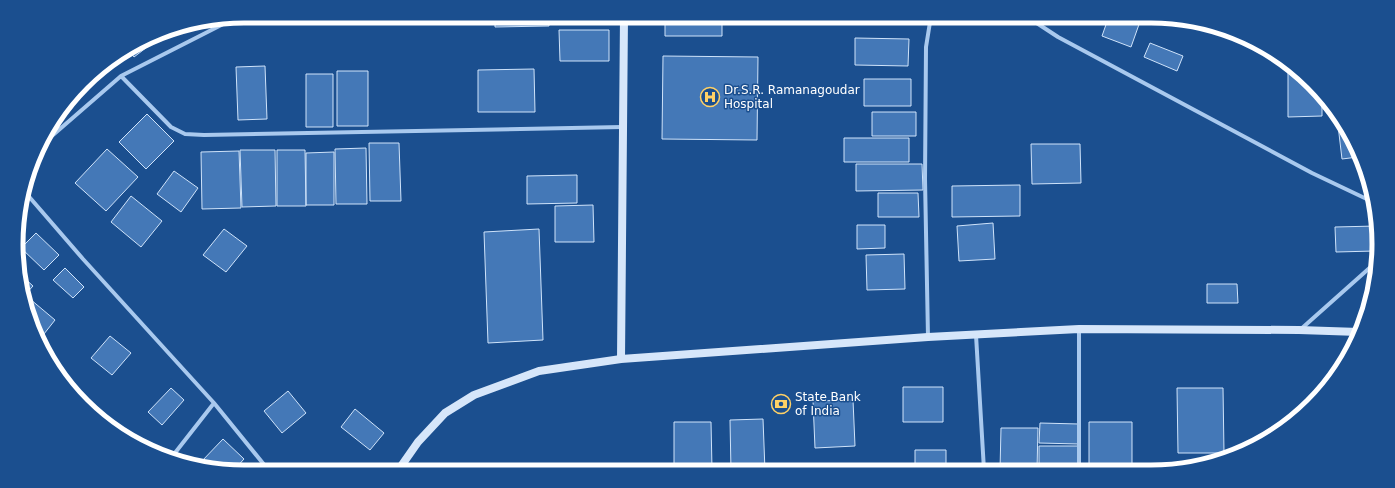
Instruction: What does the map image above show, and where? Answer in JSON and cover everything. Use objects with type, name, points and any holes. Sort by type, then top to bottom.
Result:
[{"type":"street","points":[[621,359],[624,23]]},
{"type":"street","points":[[928,337],[925,179],[926,47],[930,23]]},
{"type":"street","points":[[1037,23],[1065,41],[1312,172],[1368,199]]},
{"type":"street","points":[[51,137],[121,76],[223,24]]},
{"type":"street","points":[[121,76],[170,127],[185,134],[622,127]]},
{"type":"street","points":[[28,196],[83,259],[214,403],[264,465]]},
{"type":"street","points":[[1299,330],[1371,267]]},
{"type":"street","points":[[403,465],[418,442],[445,413],[474,395],[539,371],[621,359],[928,337],[1079,329],[1299,330],[1354,332]]},
{"type":"street","points":[[1079,329],[1079,465]]},
{"type":"street","points":[[976,334],[984,465]]},
{"type":"street","points":[[175,453],[214,403]]},
{"type":"building","points":[[495,23],[549,23],[549,26],[495,27]]},
{"type":"building","points":[[665,23],[722,23],[722,36],[665,36]]},
{"type":"building","points":[[1107,23],[1140,23],[1131,47],[1102,36]]},
{"type":"building","points":[[559,30],[609,30],[609,61],[560,61]]},
{"type":"building","points":[[855,38],[909,39],[908,66],[855,65]]},
{"type":"building","points":[[152,43],[134,57],[132,54]]},
{"type":"building","points":[[1150,43],[1183,56],[1177,71],[1144,57]]},
{"type":"building","points":[[663,56],[758,57],[757,140],[662,139]]},
{"type":"building","points":[[119,62],[102,76],[101,75]]},
{"type":"building","points":[[265,66],[267,119],[238,120],[236,67]]},
{"type":"building","points":[[534,69],[535,112],[478,112],[478,70]]},
{"type":"building","points":[[337,71],[368,71],[368,126],[337,126]]},
{"type":"building","points":[[1288,73],[1291,73],[1322,104],[1322,116],[1288,117]]},
{"type":"building","points":[[306,74],[333,74],[333,127],[306,127]]},
{"type":"building","points":[[864,79],[911,79],[911,106],[864,106]]},
{"type":"building","points":[[872,112],[916,112],[916,136],[872,136]]},
{"type":"building","points":[[147,114],[174,141],[146,169],[119,142]]},
{"type":"building","points":[[1338,127],[1354,157],[1342,159]]},
{"type":"building","points":[[844,138],[909,138],[909,162],[844,162]]},
{"type":"building","points":[[369,143],[399,143],[401,201],[370,201]]},
{"type":"building","points":[[1031,144],[1080,144],[1081,183],[1032,184]]},
{"type":"building","points":[[366,148],[367,204],[336,204],[335,149]]},
{"type":"building","points":[[107,149],[138,177],[106,211],[75,183]]},
{"type":"building","points":[[240,150],[275,150],[276,206],[242,207]]},
{"type":"building","points":[[277,150],[305,150],[306,206],[277,206]]},
{"type":"building","points":[[239,151],[241,208],[202,209],[201,152]]},
{"type":"building","points":[[334,152],[334,205],[306,205],[306,153]]},
{"type":"building","points":[[856,164],[922,164],[923,190],[856,191]]},
{"type":"building","points":[[174,171],[198,188],[181,212],[157,194]]},
{"type":"building","points":[[577,175],[577,203],[527,204],[527,176]]},
{"type":"building","points":[[1020,185],[1020,216],[952,217],[952,186]]},
{"type":"building","points":[[878,193],[918,193],[919,217],[878,217]]},
{"type":"building","points":[[131,196],[162,221],[141,247],[111,222]]},
{"type":"building","points":[[593,205],[594,242],[555,242],[555,206]]},
{"type":"building","points":[[993,223],[995,259],[959,261],[957,226]]},
{"type":"building","points":[[857,225],[885,225],[885,248],[857,249]]},
{"type":"building","points":[[1371,226],[1372,251],[1336,252],[1335,227]]},
{"type":"building","points":[[224,229],[247,246],[226,272],[203,255]]},
{"type":"building","points":[[539,229],[543,340],[488,343],[484,232]]},
{"type":"building","points":[[36,233],[59,255],[44,270],[23,250],[23,246]]},
{"type":"building","points":[[904,254],[905,289],[867,290],[866,255]]},
{"type":"building","points":[[65,268],[84,287],[73,298],[53,280]]},
{"type":"building","points":[[26,280],[33,286],[28,291]]},
{"type":"building","points":[[1207,284],[1237,284],[1238,303],[1207,303]]},
{"type":"building","points":[[31,299],[55,320],[43,335]]},
{"type":"building","points":[[110,336],[131,353],[112,375],[91,358]]},
{"type":"building","points":[[903,387],[943,387],[943,422],[903,422]]},
{"type":"building","points":[[171,388],[184,400],[162,425],[148,412]]},
{"type":"building","points":[[1177,388],[1223,388],[1224,452],[1178,453]]},
{"type":"building","points":[[288,391],[306,413],[282,433],[264,411]]},
{"type":"building","points":[[853,400],[855,446],[815,448],[813,401]]},
{"type":"building","points":[[355,409],[384,433],[370,450],[341,427]]},
{"type":"building","points":[[763,419],[765,465],[731,465],[730,420]]},
{"type":"building","points":[[674,422],[711,422],[712,465],[674,465]]},
{"type":"building","points":[[1089,422],[1132,422],[1132,465],[1089,465]]},
{"type":"building","points":[[1040,423],[1079,424],[1079,444],[1039,443]]},
{"type":"building","points":[[1001,428],[1038,428],[1037,465],[1000,465]]},
{"type":"building","points":[[223,439],[244,459],[238,465],[202,461]]},
{"type":"building","points":[[1039,446],[1079,446],[1079,465],[1039,465]]},
{"type":"building","points":[[915,450],[946,450],[946,465],[915,465]]},
{"type":"place","name":"Dr.S.R. Ramanagoudar Hospital","points":[[710,97]]},
{"type":"place","name":"State Bank of India","points":[[781,404]]}]
